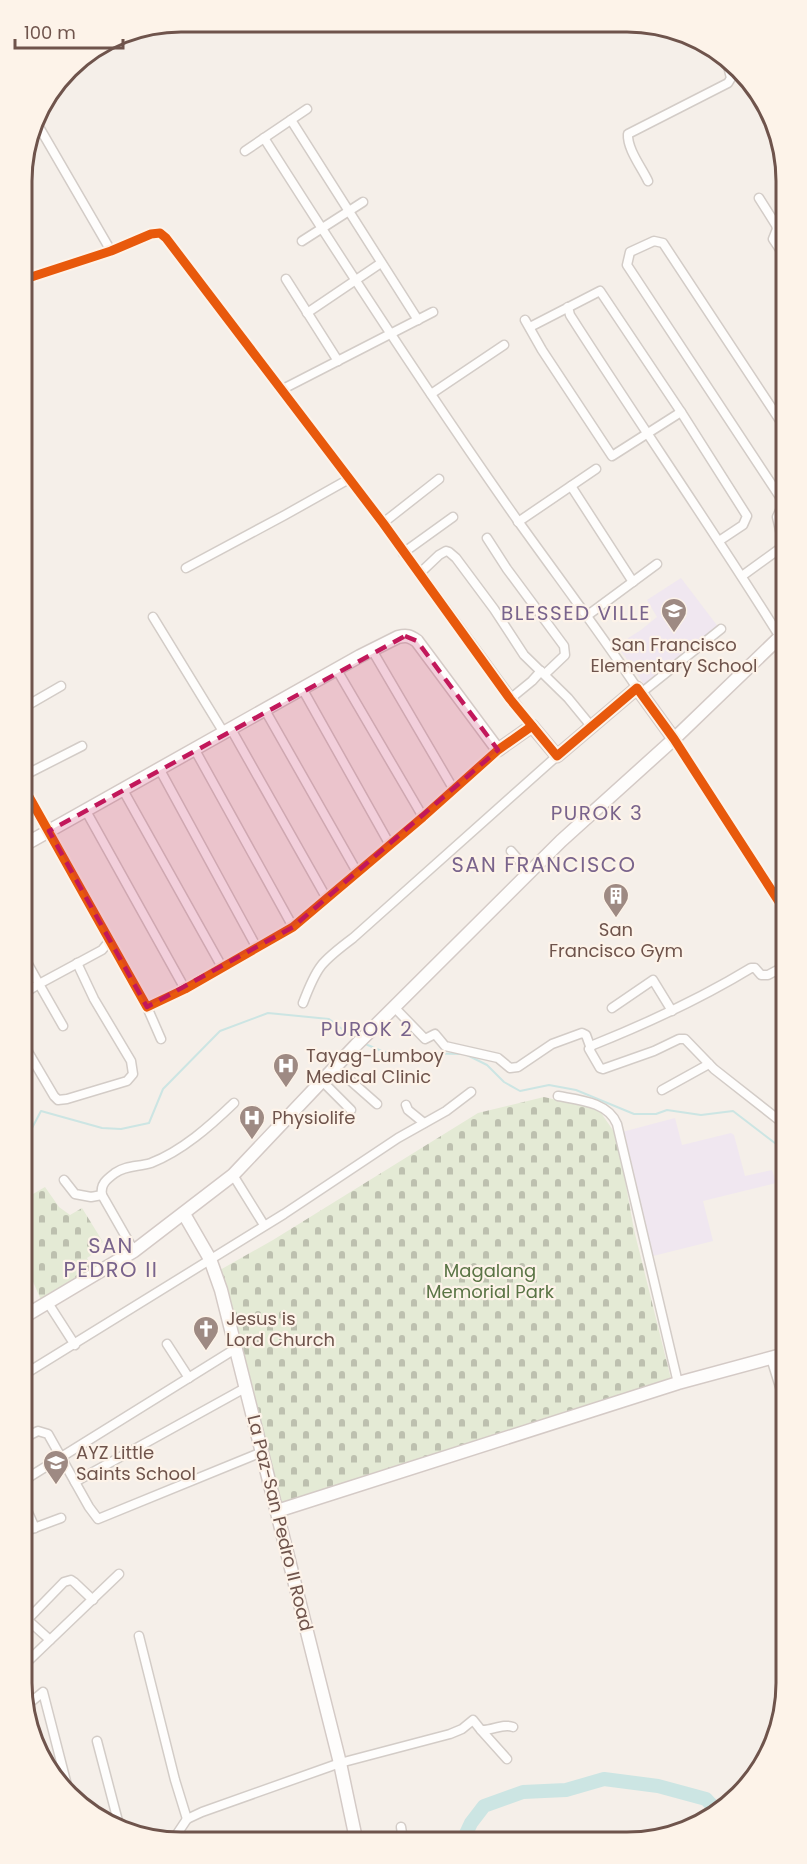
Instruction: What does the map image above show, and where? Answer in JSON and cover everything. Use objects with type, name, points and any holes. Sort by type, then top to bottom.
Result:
[{"type":"street","points":[[648,181],[628,140],[628,134],[728,83],[731,78],[730,73]]},
{"type":"street","points":[[245,151],[307,109]]},
{"type":"street","points":[[291,120],[418,320]]},
{"type":"street","points":[[41,130],[111,251]]},
{"type":"street","points":[[264,138],[321,229],[431,394],[518,522],[588,615],[674,739],[776,896]]},
{"type":"street","points":[[759,198],[776,225]]},
{"type":"street","points":[[302,241],[363,202]]},
{"type":"street","points":[[32,277],[111,251],[151,234],[160,233],[166,238],[383,523],[510,699],[557,756]]},
{"type":"street","points":[[776,414],[663,243],[654,242],[630,252],[627,265],[776,491]]},
{"type":"street","points":[[307,313],[381,263]]},
{"type":"street","points":[[286,279],[338,361]]},
{"type":"street","points":[[681,412],[612,456],[527,323],[568,307],[600,291],[681,412],[747,516],[743,525],[719,541]]},
{"type":"street","points":[[568,307],[570,315],[646,434],[776,628]]},
{"type":"street","points":[[281,390],[433,312]]},
{"type":"street","points":[[431,394],[504,345]]},
{"type":"street","points":[[518,522],[596,469]]},
{"type":"street","points":[[186,568],[285,516],[349,479]]},
{"type":"street","points":[[383,523],[439,479]]},
{"type":"street","points":[[571,486],[633,582]]},
{"type":"street","points":[[403,553],[453,517]]},
{"type":"street","points":[[487,538],[564,646],[565,655],[510,699]]},
{"type":"street","points":[[419,574],[439,555],[446,551],[450,552],[494,609],[524,655],[591,726]]},
{"type":"street","points":[[742,576],[776,552]]},
{"type":"street","points":[[588,615],[657,564]]},
{"type":"street","points":[[153,617],[228,731],[327,899]]},
{"type":"street","points":[[303,1003],[313,977],[326,958],[353,938],[591,726],[721,629]]},
{"type":"street","points":[[32,841],[398,637],[410,636],[417,641],[498,750]]},
{"type":"street","points":[[32,1312],[134,1251],[233,1175],[356,1045],[529,872],[674,739],[776,641]]},
{"type":"street","points":[[372,650],[454,790]]},
{"type":"street","points":[[337,670],[423,817]]},
{"type":"street","points":[[32,703],[61,686]]},
{"type":"street","points":[[303,690],[390,845]]},
{"type":"street","points":[[265,710],[357,873]]},
{"type":"street","points":[[147,1007],[184,989],[293,927],[498,750],[532,726]]},
{"type":"street","points":[[32,771],[82,746]]},
{"type":"street","points":[[195,750],[293,927]]},
{"type":"street","points":[[160,770],[257,948]]},
{"type":"street","points":[[123,790],[222,968]]},
{"type":"street","points":[[32,802],[147,1007],[161,1039]]},
{"type":"street","points":[[86,811],[184,989]]},
{"type":"street","points":[[511,851],[529,872]]},
{"type":"street","points":[[32,988],[102,950],[109,939]]},
{"type":"street","points":[[32,1058],[57,1100],[67,1100],[127,1081],[133,1074],[131,1061],[94,999],[77,963]]},
{"type":"street","points":[[590,1046],[659,1018],[753,968],[762,976],[775,971]]},
{"type":"street","points":[[32,971],[63,1026]]},
{"type":"street","points":[[612,1008],[653,980],[672,1011]]},
{"type":"street","points":[[394,1007],[425,1039],[435,1034],[445,1046],[498,1058],[510,1068],[518,1067],[552,1044],[582,1033],[585,1033],[589,1049],[600,1068],[603,1069],[654,1051],[682,1038],[687,1040],[709,1064],[775,1117]]},
{"type":"street","points":[[662,1090],[709,1064]]},
{"type":"street","points":[[335,1067],[377,1104]]},
{"type":"street","points":[[322,1081],[351,1110]]},
{"type":"street","points":[[32,1370],[446,1111],[471,1092]]},
{"type":"street","points":[[558,1096],[603,1107],[614,1117],[621,1136],[678,1383]]},
{"type":"street","points":[[134,1251],[102,1195],[104,1182],[128,1167],[151,1162],[174,1151],[212,1124],[234,1103]]},
{"type":"street","points":[[406,1105],[408,1110],[424,1123]]},
{"type":"street","points":[[233,1175],[264,1225]]},
{"type":"street","points":[[64,1180],[75,1194],[91,1197],[102,1195]]},
{"type":"street","name":"La Paz-San Pedro II Road","points":[[184,1214],[210,1259],[219,1284],[340,1763],[355,1832]]},
{"type":"street","points":[[48,1303],[75,1345]]},
{"type":"street","points":[[167,1344],[189,1378]]},
{"type":"street","points":[[32,1475],[235,1350]]},
{"type":"street","points":[[277,1510],[678,1383],[775,1357]]},
{"type":"street","points":[[771,1358],[775,1372]]},
{"type":"street","points":[[75,1482],[245,1388]]},
{"type":"street","points":[[32,1432],[40,1430],[48,1434],[95,1517],[101,1519],[262,1452]]},
{"type":"street","points":[[32,1529],[60,1518]]},
{"type":"street","points":[[32,1521],[35,1528]]},
{"type":"street","points":[[32,1657],[119,1574]]},
{"type":"street","points":[[32,1615],[64,1582],[71,1580],[93,1600]]},
{"type":"street","points":[[32,1624],[50,1640]]},
{"type":"street","points":[[139,1636],[187,1819]]},
{"type":"street","points":[[33,1700],[43,1692],[65,1777]]},
{"type":"street","points":[[178,1832],[187,1819],[202,1812],[340,1763],[450,1734],[462,1729],[473,1720],[507,1759]]},
{"type":"street","points":[[481,1730],[508,1725],[513,1727]]},
{"type":"street","points":[[97,1741],[117,1818]]},
{"type":"street","points":[[401,1827],[402,1832]]},
{"type":"highlighted area","points":[[405,636],[417,641],[498,750],[293,927],[147,1007],[49,831]]},
{"type":"shaded area","name":"San Francisco Elementary School","points":[[681,578],[719,628],[646,687],[617,645],[657,617],[647,600]]},
{"type":"shaded area","points":[[675,1118],[682,1145],[731,1133],[734,1135],[745,1176],[772,1170],[775,1183],[703,1201],[713,1241],[653,1256],[622,1132]]},
{"type":"green space","name":"Magalang Memorial Park","points":[[544,1097],[599,1110],[617,1136],[634,1230],[671,1379],[281,1506],[220,1270],[273,1240],[478,1113]]},
{"type":"green space","points":[[45,1187],[59,1207],[70,1215],[82,1208],[103,1242],[97,1246],[99,1250],[87,1258],[93,1269],[41,1300],[32,1279],[32,1195]]},
{"type":"waterway","points":[[32,1128],[41,1111],[102,1128],[121,1129],[149,1123],[163,1089],[220,1031],[268,1013],[329,1019],[355,1039]]},
{"type":"waterway","points":[[363,1043],[384,1052],[460,1054]]},
{"type":"waterway","points":[[465,1054],[487,1065],[504,1082],[520,1091],[549,1085],[576,1090],[634,1114],[656,1114],[667,1110],[701,1115],[733,1111],[775,1143]]},
{"type":"waterway","points":[[467,1832],[484,1806],[523,1792],[566,1790],[604,1779],[658,1786],[706,1799],[712,1805]]},
{"type":"cycle path","points":[[32,277],[111,251],[151,234],[160,233],[166,238],[383,523],[510,699],[557,756],[637,688],[674,739],[776,896]]},
{"type":"cycle path","points":[[32,802],[147,1007],[185,989],[293,927],[498,750],[532,726]]},
{"type":"place","name":"San Francisco Elementary School","points":[[674,634]]},
{"type":"place","name":"San Francisco Gym","points":[[616,919]]},
{"type":"place","name":"Tayag-Lumboy Medical Clinic","points":[[286,1089]]},
{"type":"place","name":"Physiolife","points":[[252,1141]]},
{"type":"place","name":"Jesus is Lord Church","points":[[206,1352]]},
{"type":"place","name":"AYZ Little Saints School","points":[[56,1486]]},
{"type":"district","name":"BLESSED VILLE","points":[[576,613]]},
{"type":"district","name":"PUROK 3","points":[[597,813]]},
{"type":"district","name":"SAN FRANCISCO","points":[[544,865]]},
{"type":"district","name":"PUROK 2","points":[[367,1029]]},
{"type":"district","name":"SAN PEDRO II","points":[[111,1258]]}]
